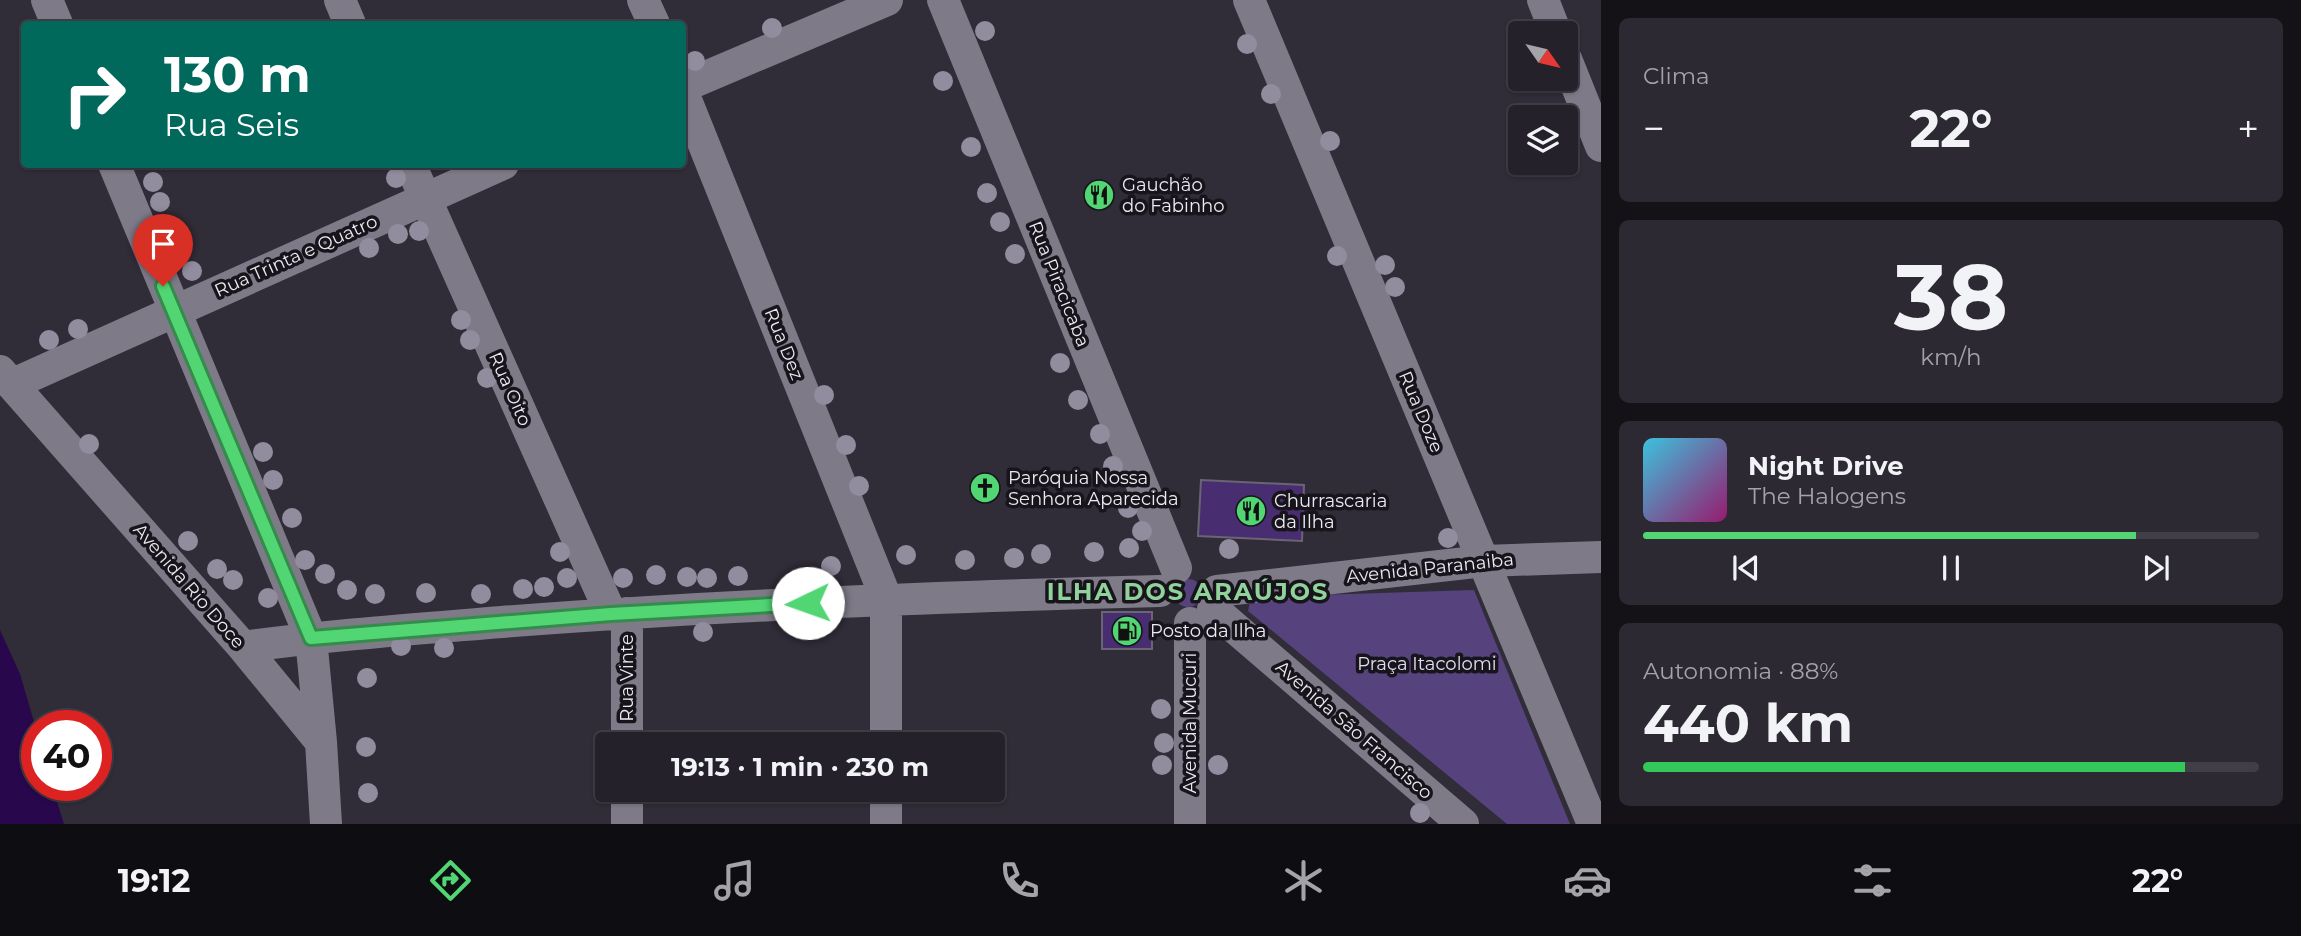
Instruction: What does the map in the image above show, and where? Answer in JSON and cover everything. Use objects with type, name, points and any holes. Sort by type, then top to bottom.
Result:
[{"type":"street","points":[[47,0],[56,21]]},
{"type":"street","points":[[340,0],[349,21]]},
{"type":"street","points":[[643,0],[652,21]]},
{"type":"street","points":[[686,87],[887,0]]},
{"type":"street","name":"Rua Piracicaba","points":[[943,0],[1168,580]]},
{"type":"street","name":"Rua Doze","points":[[1249,0],[1593,824]]},
{"type":"street","points":[[1543,0],[1551,21]]},
{"type":"street","points":[[1578,89],[1601,146]]},
{"type":"street","name":"Rua Dez","points":[[686,99],[886,598]]},
{"type":"street","points":[[116,168],[311,638],[326,824]]},
{"type":"street","name":"Rua Oito","points":[[412,168],[619,613]]},
{"type":"street","name":"Rua Trinta e Quatro","points":[[7,378],[173,310],[494,168]]},
{"type":"street","name":"Avenida Rio Doce","points":[[7,378],[243,647],[321,742]]},
{"type":"street","name":"Avenida Paranaiba","points":[[1207,608],[1484,561],[1601,557]]},
{"type":"street","points":[[243,647],[311,638],[619,613],[1168,580],[1185,565],[1203,569],[1210,575],[1207,608],[1180,622],[1165,610],[1168,580]]},
{"type":"street","points":[[886,598],[886,732]]},
{"type":"street","name":"Avenida Mucuri","points":[[1190,824],[1207,608]]},
{"type":"street","name":"Avenida São Francisco","points":[[1207,608],[1464,824]]},
{"type":"street","name":"Rua Vinte","points":[[619,613],[626,732]]},
{"type":"street","points":[[627,802],[627,824]]},
{"type":"street","points":[[886,802],[886,824]]},
{"type":"green space","points":[[1188,579],[1198,583],[1202,593],[1198,603],[1188,607],[1178,603],[1174,593],[1178,583]]},
{"type":"green space","name":"Praça Itacolomi","points":[[1474,590],[1570,824],[1507,824],[1248,611],[1251,597]]},
{"type":"shaded area","points":[[0,630],[20,674],[31,710],[21,710],[21,801],[57,801],[64,824],[0,824]]},
{"type":"building","name":"Churrascaria da Ilha","points":[[1201,480],[1304,485],[1302,541],[1198,536]]},
{"type":"building","name":"Posto da Ilha","points":[[1102,612],[1152,612],[1152,649],[1102,649]]},
{"type":"place","name":"Gauchão do Fabinho","points":[[1099,195]]},
{"type":"place","name":"Paróquia Nossa Senhora Aparecida","points":[[985,488]]},
{"type":"place","name":"Churrascaria da Ilha","points":[[1251,511]]},
{"type":"place","name":"Posto da Ilha","points":[[1127,631]]},
{"type":"district","name":"ILHA DOS ARAÚJOS","points":[[1188,592]]},
{"type":"route","points":[[163,286],[311,638],[611,614],[808,603]]}]
